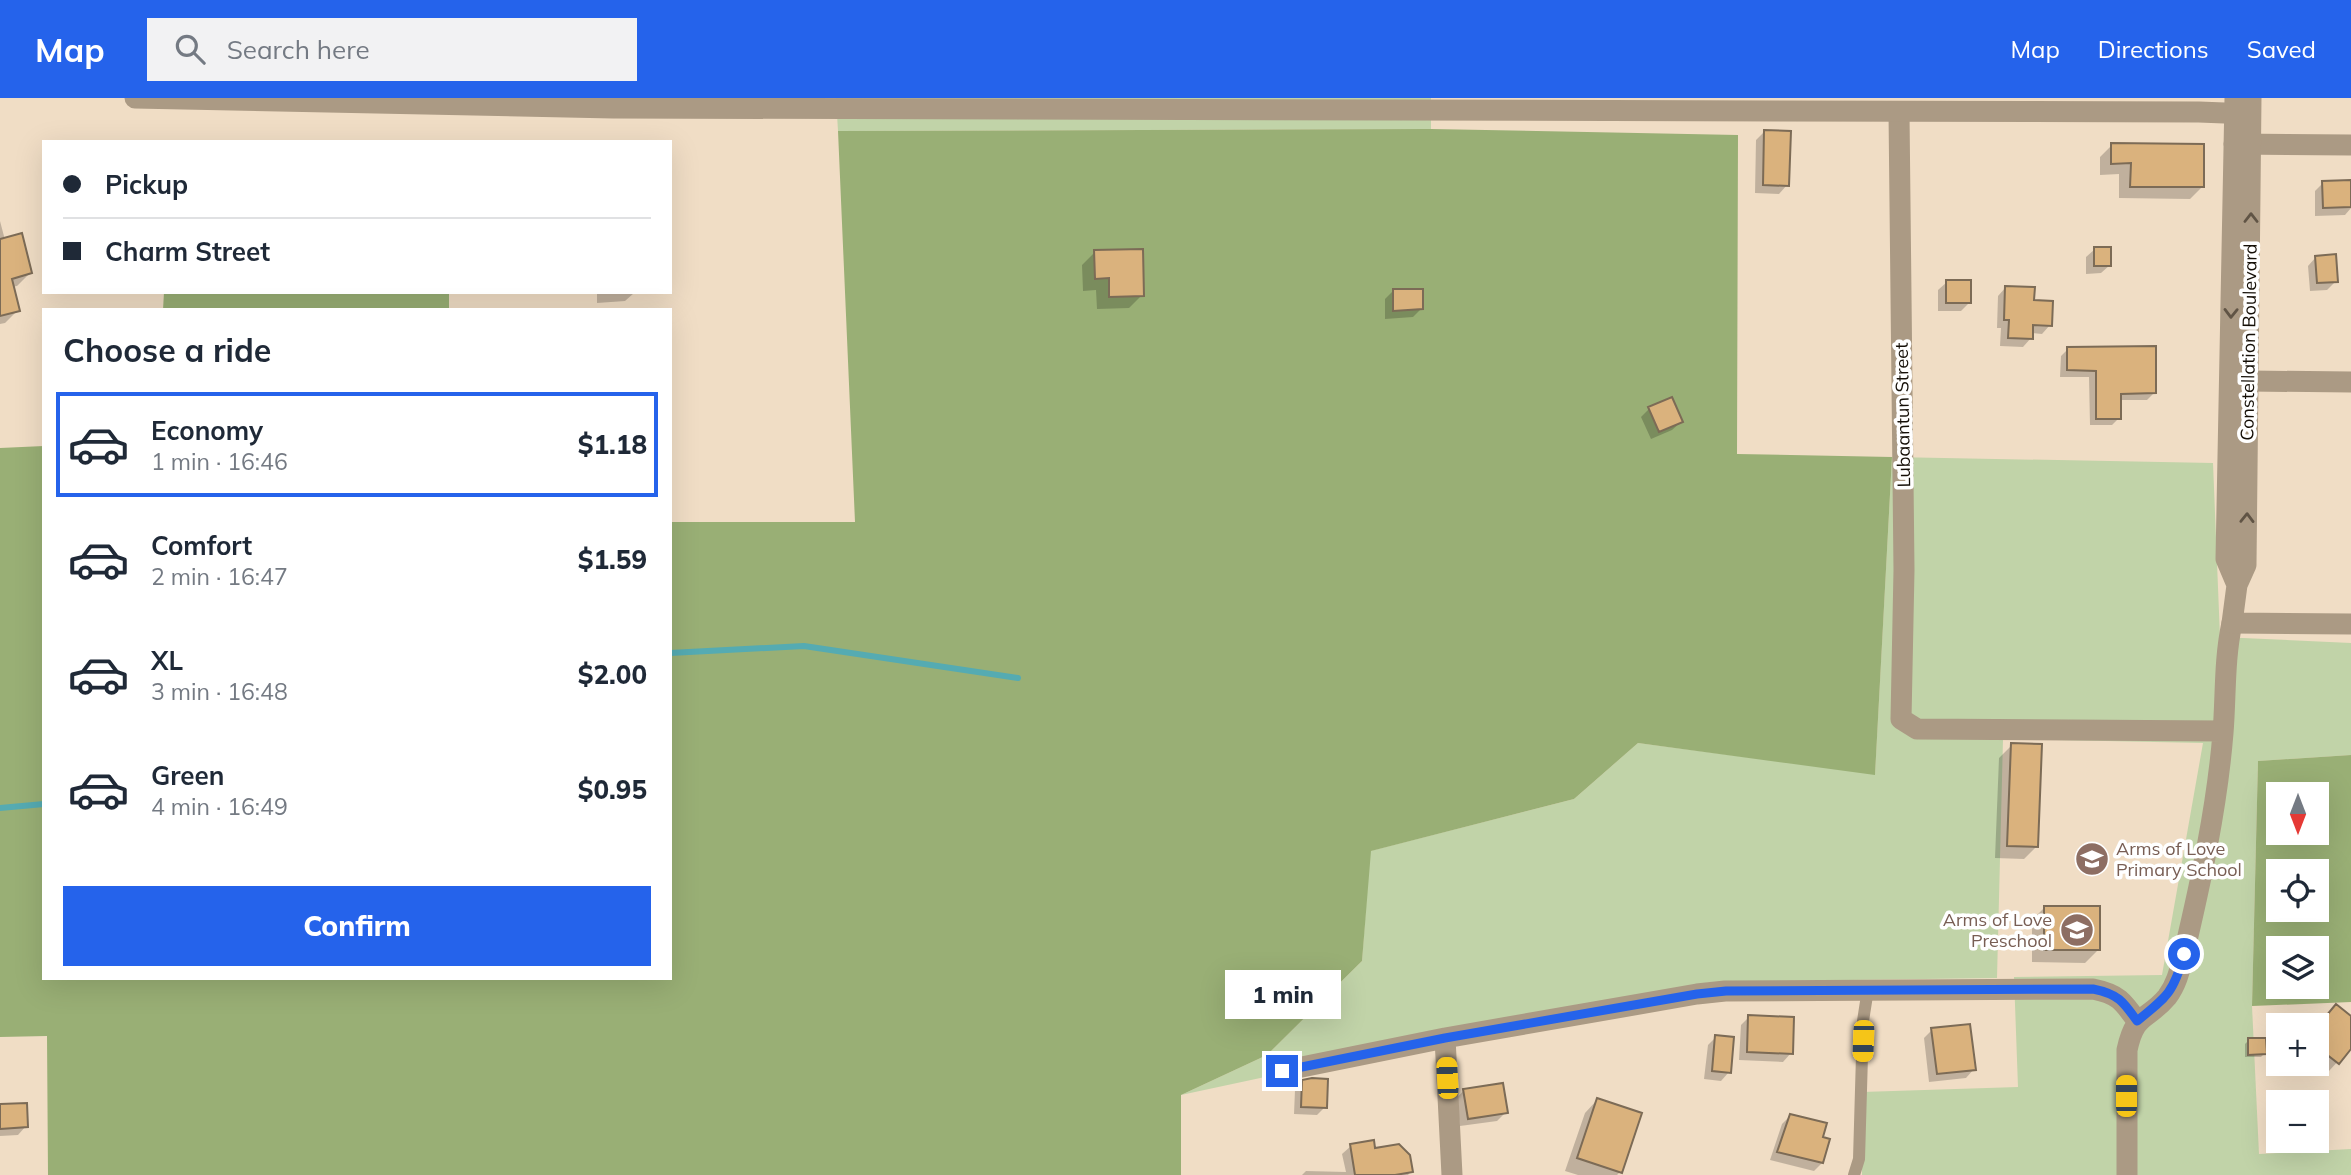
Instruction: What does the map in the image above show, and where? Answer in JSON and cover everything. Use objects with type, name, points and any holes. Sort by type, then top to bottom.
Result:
[{"type":"street","points":[[135,98],[613,108],[1752,104],[1899,111],[1984,105],[2243,106]]},
{"type":"street","name":"Constellation Boulevard","points":[[2137,1021],[2165,999],[2176,983],[2215,805],[2223,732],[2226,653],[2237,585],[2246,565],[2249,381],[2243,106]]},
{"type":"street","name":"Lubaantun Street","points":[[1899,111],[1905,570],[1902,719],[1917,729],[2223,732]]},
{"type":"street","points":[[2243,144],[2273,142],[2351,145]]},
{"type":"street","name":"Constellation Boulevard","points":[[2237,585],[2227,559],[2243,144]]},
{"type":"street","points":[[2249,381],[2351,382]]},
{"type":"street","points":[[2232,622],[2351,624]]},
{"type":"street","points":[[1282,1071],[1445,1038],[1697,994],[1868,989],[2093,989],[2111,992],[2123,1001],[2137,1021],[2127,1050],[2127,1175]]},
{"type":"street","points":[[1445,1038],[1452,1175]]},
{"type":"lane","points":[[1854,1175],[1859,1159],[1863,1021],[1868,989]]},
{"type":"green space","points":[[836,98],[1431,98],[1431,129],[838,131]]},
{"type":"green space","points":[[1431,129],[1738,135],[1737,454],[1892,457],[1875,775],[1638,743],[1574,799],[1371,851],[1362,961],[1267,1055],[1181,1095],[1181,1175],[48,1175],[47,1036],[0,1037],[0,448],[42,446],[42,980],[672,980],[672,522],[855,522],[838,131]]},
{"type":"green space","points":[[164,294],[449,294],[449,308],[163,308]]},
{"type":"green space","points":[[1892,457],[2213,463],[2220,637],[2351,643],[2351,755],[2258,761],[2252,1006],[2259,1154],[2329,1153],[2329,1150],[2351,1149],[2351,1175],[1862,1175],[1862,1092],[2018,1087],[2014,977],[2162,975],[2203,743],[2003,739],[1997,978],[1711,982],[1181,1095],[1267,1055],[1362,961],[1370,851],[1574,799],[1638,743],[1875,774]]},
{"type":"green space","points":[[2351,755],[2351,1002],[2252,1006],[2258,761]]},
{"type":"building","points":[[1764,130],[1791,131],[1789,186],[1763,185]]},
{"type":"building","points":[[2111,143],[2204,144],[2204,187],[2130,187],[2131,163],[2111,164]]},
{"type":"building","points":[[2351,180],[2351,207],[2323,208],[2322,181]]},
{"type":"building","points":[[22,233],[32,273],[12,279],[20,311],[0,316],[0,239]]},
{"type":"building","points":[[2094,247],[2111,247],[2111,266],[2094,266]]},
{"type":"building","points":[[1143,249],[1144,296],[1109,297],[1109,278],[1095,279],[1094,250]]},
{"type":"building","points":[[2336,254],[2338,282],[2317,283],[2315,256]]},
{"type":"building","points":[[1946,280],[1971,280],[1971,303],[1946,303]]},
{"type":"building","points":[[2005,286],[2035,287],[2034,300],[2053,301],[2052,326],[2033,325],[2033,339],[2008,338],[2009,320],[2004,320]]},
{"type":"building","points":[[1393,289],[1423,289],[1423,309],[1393,311]]},
{"type":"building","points":[[2156,346],[2156,393],[2121,394],[2121,419],[2096,419],[2096,371],[2067,370],[2067,347]]},
{"type":"building","points":[[1672,397],[1683,422],[1659,432],[1648,407]]},
{"type":"building","points":[[2011,743],[2042,744],[2038,847],[2007,846]]},
{"type":"building","points":[[2044,906],[2100,906],[2100,950],[2044,950]]},
{"type":"building","points":[[2336,1004],[2351,1016],[2351,1049],[2339,1064],[2329,1056],[2329,1013]]},
{"type":"building","points":[[1748,1015],[1794,1017],[1793,1054],[1747,1052]]},
{"type":"building","points":[[1970,1024],[1976,1070],[1937,1074],[1931,1028]]},
{"type":"building","points":[[1715,1035],[1734,1037],[1731,1073],[1712,1071]]},
{"type":"building","points":[[2248,1038],[2266,1038],[2266,1054],[2248,1055]]},
{"type":"building","points":[[1328,1079],[1327,1108],[1301,1107],[1302,1080]]},
{"type":"building","points":[[1503,1083],[1508,1113],[1468,1119],[1463,1089]]},
{"type":"building","points":[[1597,1098],[1642,1113],[1622,1173],[1577,1158]]},
{"type":"building","points":[[27,1103],[28,1127],[0,1129],[0,1104]]},
{"type":"building","points":[[1790,1114],[1827,1123],[1823,1137],[1830,1139],[1823,1163],[1777,1152]]},
{"type":"building","points":[[1374,1140],[1375,1148],[1399,1144],[1410,1155],[1413,1172],[1355,1175],[1350,1144]]},
{"type":"waterway","points":[[672,653],[804,646],[1018,678]]},
{"type":"waterway","points":[[0,808],[42,804]]},
{"type":"place","name":"Arms of Love Primary School","points":[[2092,859]]},
{"type":"place","name":"Arms of Love Preschool","points":[[2077,930]]},
{"type":"route","points":[[1282,1071],[1445,1038],[1726,991],[2093,989],[2111,992],[2123,1001],[2137,1021],[2165,999],[2176,983],[2184,954]]}]
